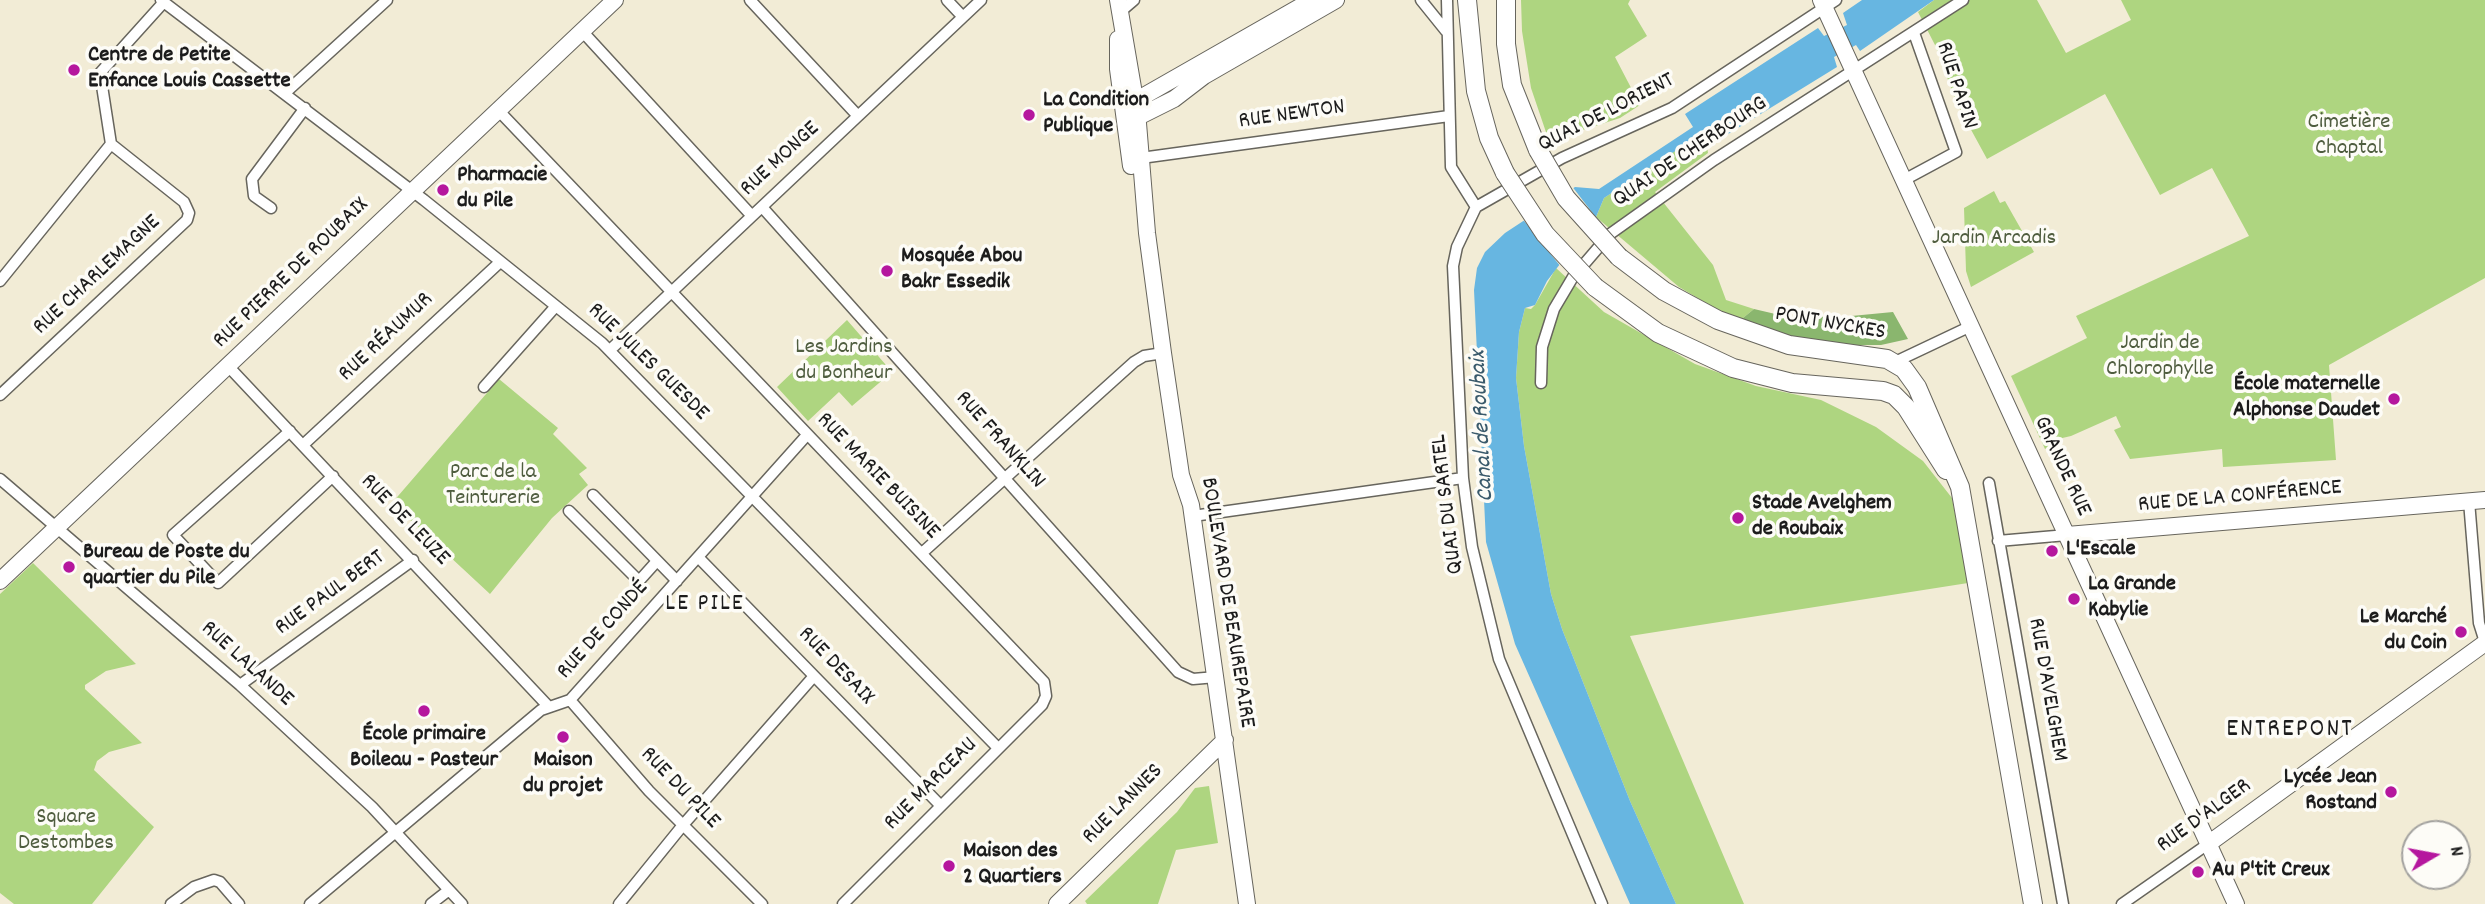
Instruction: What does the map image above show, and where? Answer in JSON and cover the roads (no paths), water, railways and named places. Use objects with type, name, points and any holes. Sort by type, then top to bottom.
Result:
[{"type":"main road","points":[[1467,0],[1473,80],[1486,129],[1505,173],[1550,241],[1595,287],[1652,329],[1722,364],[1792,383],[1889,393],[1903,403],[1952,481],[1965,514]]},
{"type":"main road","name":"PONT NYCKES","points":[[1506,0],[1508,57],[1518,107],[1538,150],[1574,208],[1619,257],[1678,300],[1748,333],[1801,347],[1879,357],[1895,362]]},
{"type":"main road","points":[[1895,362],[1910,375],[1925,402],[1956,472],[2034,904]]},
{"type":"street","points":[[285,93],[387,0]]},
{"type":"street","name":"RUE PIERRE DE ROUBAIX","points":[[0,581],[615,0]]},
{"type":"street","points":[[750,0],[858,116]]},
{"type":"street","points":[[947,0],[963,17]]},
{"type":"street","name":"RUE MONGE","points":[[610,351],[981,0]]},
{"type":"street","points":[[1119,6],[1134,0]]},
{"type":"street","points":[[1130,113],[1312,0]]},
{"type":"street","points":[[1130,113],[1336,0]]},
{"type":"street","points":[[1422,0],[1443,25],[1447,35]]},
{"type":"street","points":[[1447,0],[1452,172],[1476,207]]},
{"type":"street","points":[[1497,0],[1499,26],[1508,57]]},
{"type":"street","name":"QUAI DE CHERBOURG","points":[[1541,383],[1540,363],[1545,333],[1567,286],[1601,243],[1622,224],[1963,0]]},
{"type":"street","points":[[0,281],[111,144],[100,73],[162,1]]},
{"type":"street","name":"RUE JULES GUESDE","points":[[162,1],[412,191],[610,351],[998,748]]},
{"type":"street","name":"GRANDE RUE","points":[[1827,3],[1834,29],[2236,904]]},
{"type":"street","name":"QUAI DE LORIENT","points":[[1476,207],[1562,158],[1672,108],[1827,3]]},
{"type":"street","name":"BOULEVARD DE BEAUREPAIRE","points":[[1119,6],[1118,60],[1141,158],[1157,310]]},
{"type":"street","points":[[582,31],[752,216]]},
{"type":"street","name":"RUE PAPIN","points":[[1904,180],[1956,152],[1914,33]]},
{"type":"street","points":[[271,208],[254,196],[252,179],[304,108]]},
{"type":"street","name":"RUE MARIE BUISINE","points":[[499,110],[1038,674],[1046,693]]},
{"type":"street","name":"BOULEVARD DE BEAUREPAIRE","points":[[1130,113],[1181,475],[1193,516],[1247,904]]},
{"type":"street","name":"RUE NEWTON","points":[[1141,158],[1449,116]]},
{"type":"street","name":"RUE CHARLEMAGNE","points":[[0,395],[184,224],[189,212],[184,202],[111,144]]},
{"type":"street","name":"RUE FRANKLIN","points":[[762,207],[1178,671],[1193,679],[1216,677]]},
{"type":"street","name":"QUAI DU SARTEL","points":[[1476,207],[1457,247],[1453,266],[1463,478],[1472,547],[1495,647],[1602,904]]},
{"type":"street","name":"RUE RÉAUMUR","points":[[303,445],[499,263]]},
{"type":"street","points":[[484,387],[556,306]]},
{"type":"street","name":"PONT NYCKES","points":[[1895,362],[1971,326]]},
{"type":"street","points":[[922,553],[1134,362],[1144,356],[1163,354]]},
{"type":"street","name":"RUE DE LEUZE","points":[[228,366],[548,706]]},
{"type":"street","points":[[290,431],[173,535],[218,583],[333,477]]},
{"type":"street","name":"RUE DE CONDÉ","points":[[310,904],[548,706],[570,700],[807,435]]},
{"type":"street","points":[[1193,516],[1463,478]]},
{"type":"street","name":"RUE LALANDE","points":[[0,479],[240,685],[397,831],[462,904]]},
{"type":"street","name":"RUE D'AVELGHEM","points":[[1989,483],[2063,904]]},
{"type":"street","points":[[593,495],[677,581]]},
{"type":"street","points":[[2477,500],[2479,623],[2485,642]]},
{"type":"street","name":"RUE DE LA CONFÉRENCE","points":[[1998,541],[2477,500]]},
{"type":"street","points":[[569,511],[639,581],[657,561]]},
{"type":"street","name":"RUE DESAIX","points":[[698,557],[941,806]]},
{"type":"street","name":"RUE PAUL BERT","points":[[240,685],[413,560]]},
{"type":"street","name":"RUE D'ALGER","points":[[2122,904],[2485,642]]},
{"type":"street","points":[[619,904],[683,825],[814,676]]},
{"type":"street","name":"RUE MARCEAU","points":[[843,904],[1042,705],[1046,693]]},
{"type":"street","name":"RUE DU PILE","points":[[570,700],[642,784],[762,904]]},
{"type":"street","name":"RUE LANNES","points":[[1057,904],[1225,740]]},
{"type":"street","points":[[171,904],[194,887],[214,880],[220,882],[239,904]]},
{"type":"street","points":[[431,904],[449,890]]},
{"type":"water","name":"Canal de Roubaix","points":[[1862,0],[1934,0],[1860,51],[1856,45],[1834,57],[1837,67],[1707,147],[1698,136],[1604,198],[1596,217],[1547,281],[1535,305],[1525,308],[1519,332],[1516,378],[1524,446],[1551,594],[1562,629],[1630,801],[1676,904],[1630,904],[1515,644],[1486,542],[1474,290],[1477,268],[1485,252],[1505,233],[1575,187],[1599,189],[1693,127],[1685,114],[1818,28],[1824,36],[1847,25],[1843,13]]},
{"type":"place","name":"Centre de Petite Enfance Louis Cassette","points":[[74,70]]},
{"type":"place","name":"La Condition Publique","points":[[1029,115]]},
{"type":"place","name":"Pharmacie du Pile","points":[[443,190]]},
{"type":"place","name":"Mosquée Abou Bakr Essedik","points":[[887,271]]},
{"type":"place","name":"École maternelle Alphonse Daudet","points":[[2394,399]]},
{"type":"place","name":"Stade Avelghem de Roubaix","points":[[1738,518]]},
{"type":"place","name":"L'Escale","points":[[2052,551]]},
{"type":"place","name":"Bureau de Poste du quartier du Pile","points":[[69,567]]},
{"type":"place","name":"La Grande Kabylie","points":[[2074,599]]},
{"type":"place","name":"Le Marché du Coin","points":[[2461,632]]},
{"type":"place","name":"École primaire Boileau - Pasteur","points":[[424,711]]},
{"type":"place","name":"Maison du projet","points":[[563,737]]},
{"type":"place","name":"Lycée Jean Rostand","points":[[2391,792]]},
{"type":"place","name":"Maison des 2 Quartiers","points":[[949,866]]},
{"type":"place","name":"Au P'tit Creux","points":[[2198,872]]},
{"type":"district","name":"LE PILE","points":[[705,606]]},
{"type":"district","name":"ENTREPONT","points":[[2290,731]]},
{"type":"park label","name":"Cimetière Chaptal","points":[[2349,137]]},
{"type":"park label","name":"Jardin Arcadis","points":[[1994,240]]},
{"type":"park label","name":"Jardin de Chlorophylle","points":[[2160,358]]},
{"type":"park label","name":"Les Jardins du Bonheur","points":[[844,362]]},
{"type":"park label","name":"Parc de la Teinturerie","points":[[493,487]]},
{"type":"park label","name":"Square Destombes","points":[[66,832]]}]
